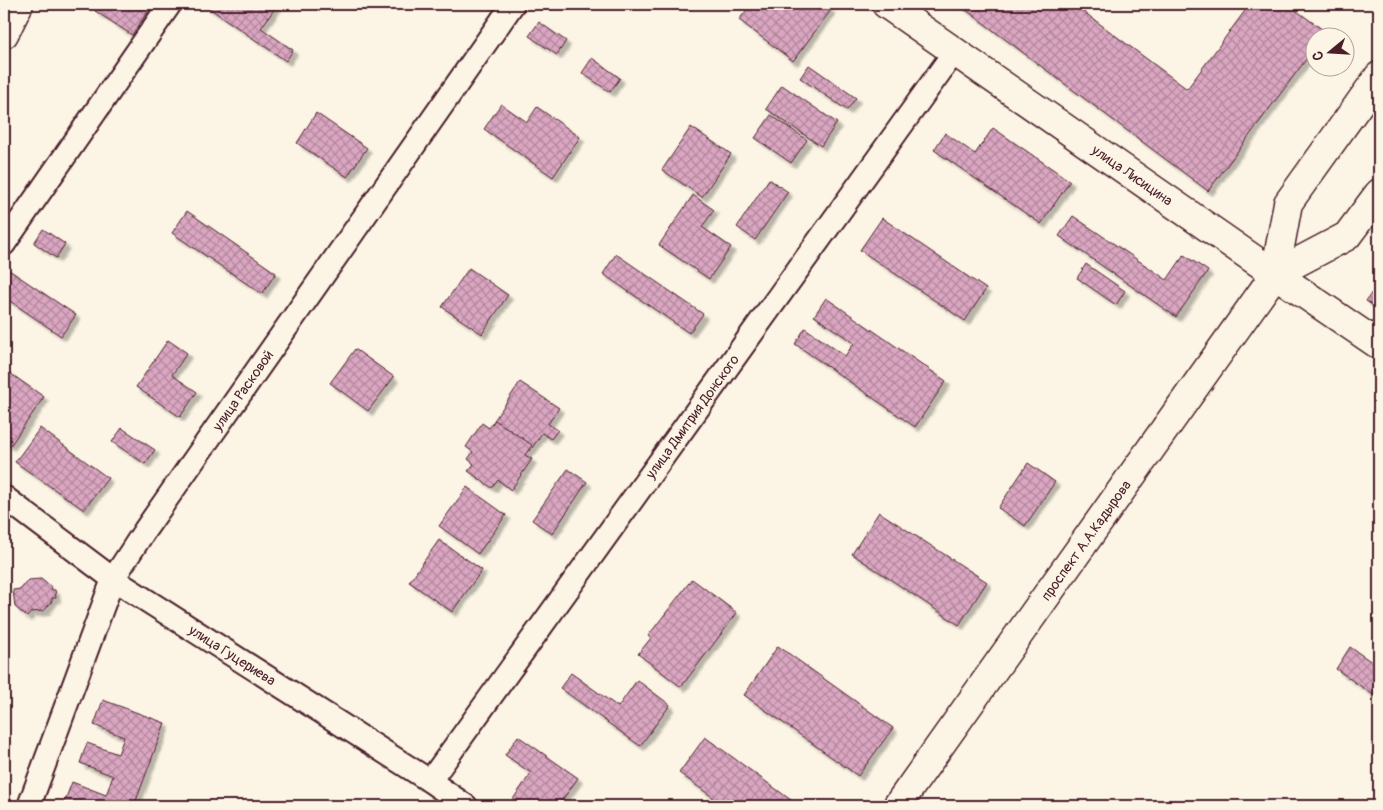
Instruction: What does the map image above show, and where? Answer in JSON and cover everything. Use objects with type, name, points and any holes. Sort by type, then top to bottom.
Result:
[{"type":"street","points":[[4,34],[19,4]]},
{"type":"street","points":[[4,244],[170,4]]},
{"type":"street","name":"улица Расковой","points":[[29,806],[113,580],[157,514],[513,4]]},
{"type":"street","name":"улица Лисицина","points":[[886,4],[1274,274],[1379,344]]},
{"type":"street","name":"улица Дмитрия Донского","points":[[430,781],[955,51]]},
{"type":"street","name":"проспект А.А.Кадырова","points":[[897,806],[1274,274],[1288,203],[1379,76]]},
{"type":"street","name":"проспект А.А.Кадырова","points":[[1274,274],[1347,236],[1379,193]]},
{"type":"street","name":"улица Гуцериева","points":[[4,497],[113,580],[430,781],[466,806]]},
{"type":"building","points":[[100,4],[153,4],[132,35],[95,11]]},
{"type":"building","points":[[203,4],[237,4],[240,6],[242,4],[278,4],[261,28],[293,50],[286,61]]},
{"type":"building","points":[[751,4],[823,4],[831,10],[793,61],[739,20]]},
{"type":"building","points":[[958,4],[1073,4],[1187,89],[1250,4],[1287,4],[1320,28],[1306,28],[1306,59],[1208,191]]},
{"type":"building","points":[[539,22],[566,41],[557,55],[529,36]]},
{"type":"building","points":[[592,58],[620,78],[610,92],[582,73]]},
{"type":"building","points":[[809,65],[856,98],[847,110],[800,78]]},
{"type":"building","points":[[782,85],[837,123],[821,146],[766,109]]},
{"type":"building","points":[[501,104],[527,122],[537,107],[580,137],[553,177],[484,129]]},
{"type":"building","points":[[316,113],[367,148],[347,177],[297,143]]},
{"type":"building","points":[[771,115],[807,140],[791,163],[755,138]]},
{"type":"building","points":[[691,127],[731,154],[702,197],[662,170]]},
{"type":"building","points":[[993,128],[1070,181],[1041,224],[934,150],[945,133],[975,154]]},
{"type":"building","points":[[769,179],[788,192],[755,240],[737,227]]},
{"type":"building","points":[[693,195],[714,210],[702,227],[731,247],[709,279],[659,245]]},
{"type":"building","points":[[187,211],[276,273],[262,294],[172,233]]},
{"type":"building","points":[[1073,216],[1167,280],[1184,255],[1208,271],[1176,317],[1059,236]]},
{"type":"building","points":[[882,218],[986,289],[965,321],[860,250]]},
{"type":"building","points":[[43,229],[65,244],[56,258],[34,243]]},
{"type":"building","points":[[616,254],[703,314],[689,333],[603,274]]},
{"type":"building","points":[[1086,264],[1125,291],[1116,305],[1077,278]]},
{"type":"building","points":[[6,268],[76,315],[61,336],[4,297],[4,271]]},
{"type":"building","points":[[469,268],[508,295],[482,334],[442,307]]},
{"type":"building","points":[[1379,282],[1379,310],[1366,301]]},
{"type":"building","points":[[826,298],[946,381],[915,427],[795,344],[805,328],[845,356],[854,343],[814,316]]},
{"type":"building","points":[[168,340],[187,353],[172,375],[197,392],[180,417],[136,387]]},
{"type":"building","points":[[355,349],[394,377],[368,411],[330,383]]},
{"type":"building","points":[[4,369],[44,397],[10,446],[4,442]]},
{"type":"building","points":[[520,382],[559,408],[548,424],[558,430],[551,439],[542,433],[530,451],[491,425]]},
{"type":"building","points":[[495,420],[532,445],[525,455],[532,459],[511,490],[498,480],[492,488],[468,471],[474,464],[468,459],[473,452],[466,447],[482,423],[489,428]]},
{"type":"building","points":[[40,428],[108,478],[84,510],[15,462]]},
{"type":"building","points":[[122,428],[155,450],[145,464],[112,442]]},
{"type":"building","points":[[1028,463],[1055,482],[1025,526],[998,508]]},
{"type":"building","points":[[568,469],[587,482],[552,534],[532,520]]},
{"type":"building","points":[[467,487],[506,515],[478,554],[439,526]]},
{"type":"building","points":[[879,512],[987,582],[959,625],[852,554]]},
{"type":"building","points":[[439,540],[482,570],[452,612],[409,582]]},
{"type":"building","points":[[41,579],[52,590],[55,590],[56,598],[52,598],[52,601],[44,611],[31,612],[27,617],[15,607],[13,590],[21,589],[28,580]]},
{"type":"building","points":[[692,579],[737,613],[681,687],[638,654],[651,638],[648,636]]},
{"type":"building","points":[[778,646],[893,728],[858,776],[744,695]]},
{"type":"building","points":[[1350,647],[1379,667],[1379,699],[1336,669]]},
{"type":"building","points":[[571,673],[618,707],[637,680],[670,705],[640,746],[560,688]]},
{"type":"building","points":[[103,700],[165,723],[134,806],[63,806],[72,782],[106,795],[113,776],[80,763],[87,743],[118,754],[124,737],[94,725]]},
{"type":"building","points":[[518,736],[578,778],[558,806],[517,806],[511,802],[531,773],[505,755]]},
{"type":"building","points":[[705,737],[799,806],[725,806],[679,773]]}]
